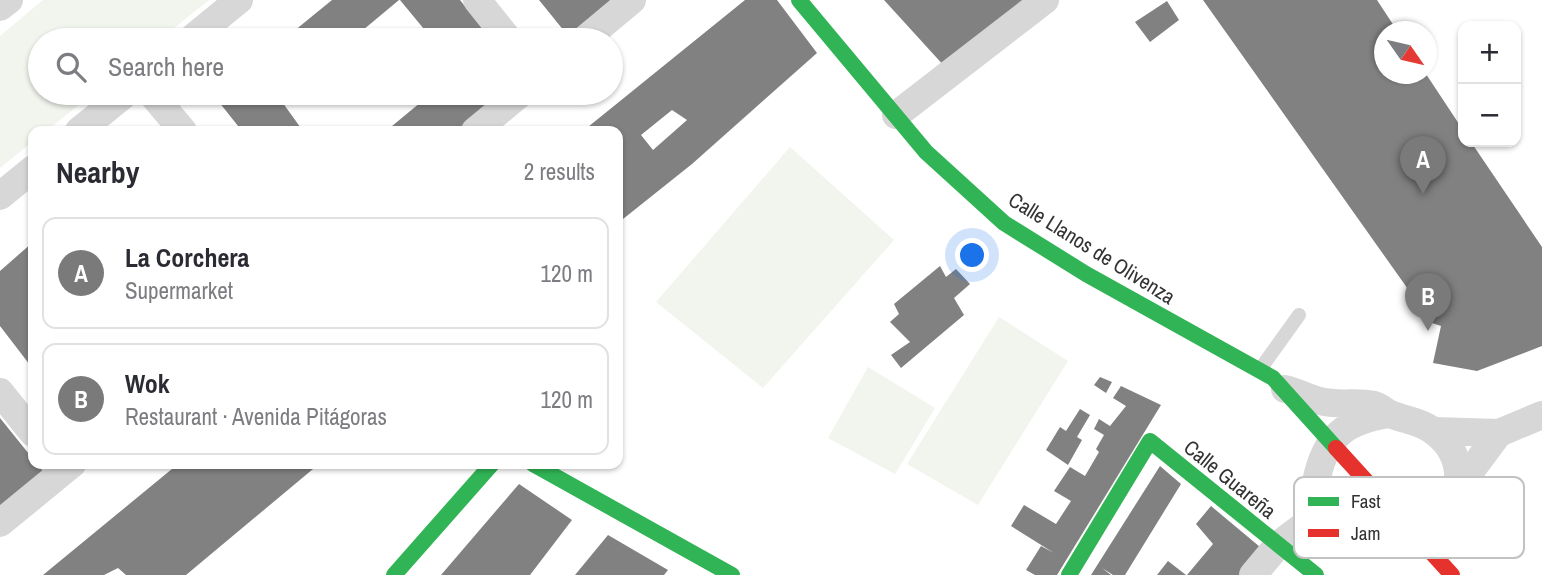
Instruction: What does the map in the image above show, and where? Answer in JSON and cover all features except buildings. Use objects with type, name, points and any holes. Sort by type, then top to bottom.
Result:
[{"type":"street","points":[[0,7],[9,0]]},
{"type":"street","points":[[205,28],[239,0]]},
{"type":"street","points":[[477,0],[499,28]]},
{"type":"street","points":[[598,28],[632,0]]},
{"type":"street","name":"Calle Llanos de Olivenza","points":[[799,0],[926,152],[1004,223],[1086,274],[1260,371],[1282,389],[1361,477]]},
{"type":"street","points":[[896,115],[1045,0]]},
{"type":"street","points":[[85,126],[111,105]]},
{"type":"street","points":[[161,105],[179,126]]},
{"type":"street","points":[[481,126],[506,105]]},
{"type":"street","points":[[0,196],[28,173]]},
{"type":"street","points":[[1282,389],[1320,401],[1375,405],[1389,414]]},
{"type":"street","points":[[0,392],[28,427]]},
{"type":"street","points":[[1318,477],[1328,442],[1365,417],[1389,414],[1413,419],[1434,431],[1452,455],[1456,477]]},
{"type":"street","points":[[1434,431],[1499,433],[1542,415]]},
{"type":"street","points":[[1466,477],[1499,433]]},
{"type":"street","name":"Calle Guareña","points":[[1069,575],[1150,441],[1294,558]]},
{"type":"street","points":[[0,523],[61,469]]},
{"type":"street","points":[[394,575],[488,469]]},
{"type":"street","points":[[541,469],[714,571]]},
{"type":"street","points":[[1253,575],[1278,545],[1294,533]]},
{"type":"street","name":"Calle Guareña","points":[[1294,558],[1316,575]]},
{"type":"street","name":"Calle Llanos de Olivenza","points":[[1436,558],[1452,575]]},
{"type":"lane","points":[[1260,371],[1299,315]]},
{"type":"shaded area","points":[[43,0],[209,0],[174,28],[28,28],[28,105],[79,105],[52,126],[28,126],[28,145],[0,168],[0,36]]},
{"type":"shaded area","points":[[790,147],[894,240],[763,388],[656,302]]},
{"type":"shaded area","points":[[999,317],[1068,361],[978,505],[907,464]]},
{"type":"shaded area","points":[[868,367],[935,408],[895,474],[828,438]]},
{"type":"traffic: fast","points":[[799,0],[926,152],[1004,223],[1086,274],[1273,378],[1336,448]]},
{"type":"traffic: fast","points":[[1069,575],[1150,441],[1294,557]]},
{"type":"traffic: fast","points":[[394,575],[488,469]]},
{"type":"traffic: fast","points":[[542,469],[732,575]]},
{"type":"traffic: fast","points":[[1295,558],[1316,575]]},
{"type":"traffic: jam","points":[[1336,448],[1362,477]]},
{"type":"traffic: jam","points":[[1436,558],[1452,575]]},
{"type":"place","name":"La Corchera","points":[[1423,194]]},
{"type":"place","name":"Wok","points":[[1428,331]]}]
